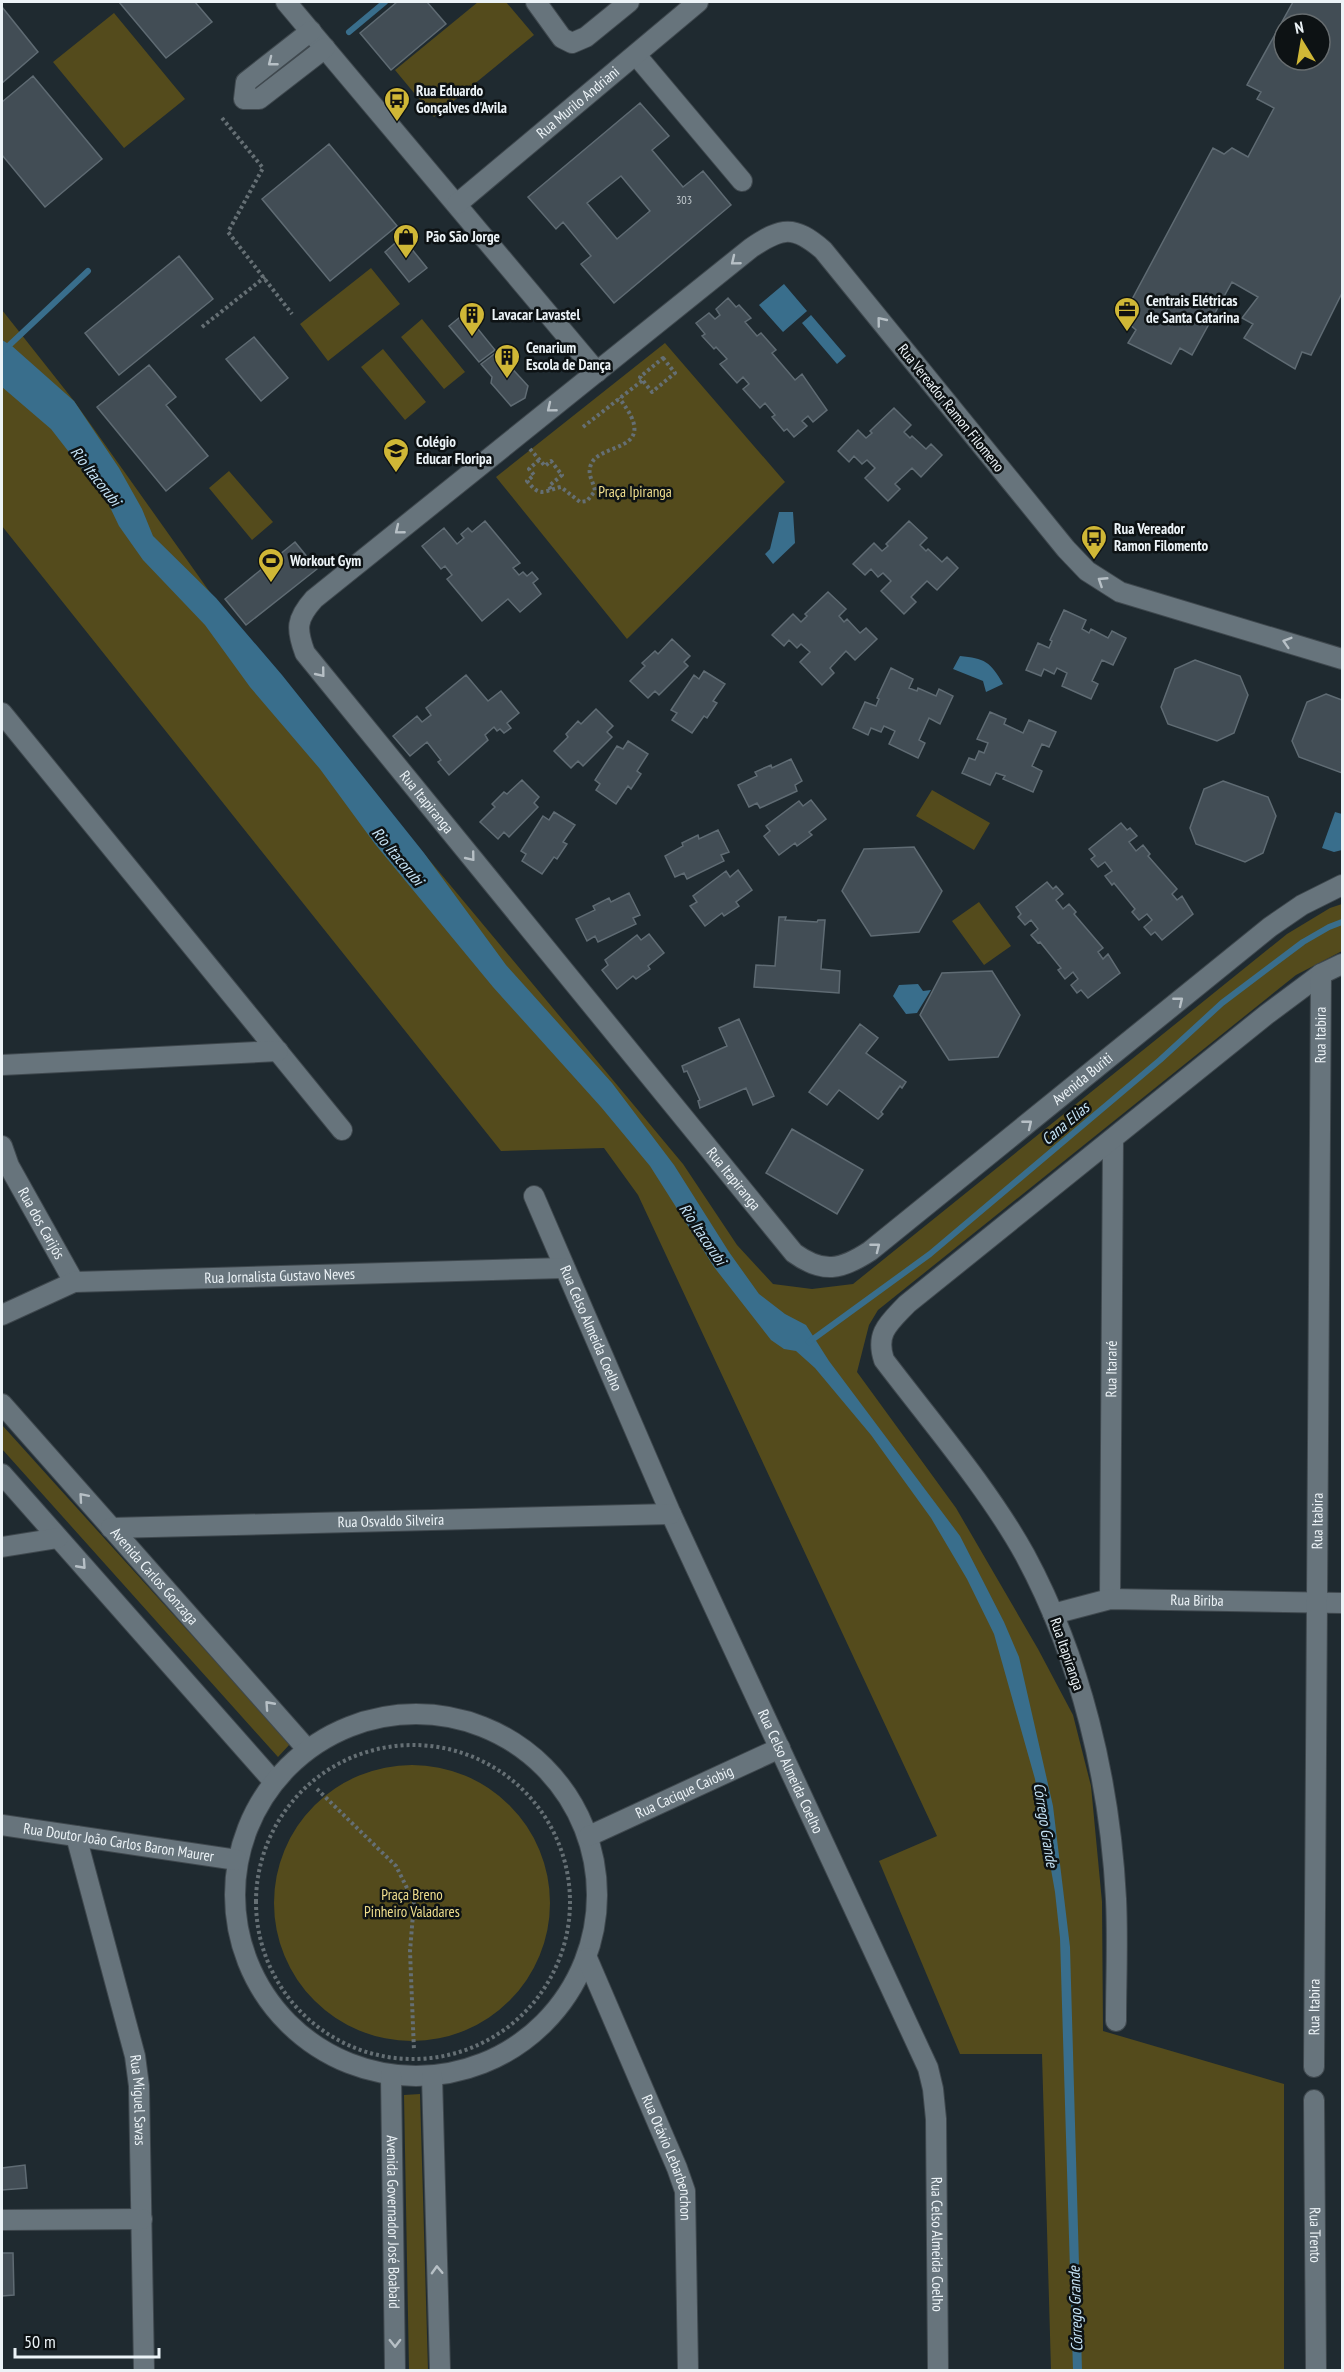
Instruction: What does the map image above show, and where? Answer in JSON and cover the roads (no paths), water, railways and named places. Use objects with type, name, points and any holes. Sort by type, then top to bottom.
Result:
[{"type":"street","points":[[286,2],[597,372]]},
{"type":"street","points":[[536,2],[562,38],[572,43],[586,37],[628,2]]},
{"type":"street","name":"Rua Murilo Andriani","points":[[457,204],[698,2]]},
{"type":"street","points":[[311,31],[246,82],[244,99],[259,99],[325,48]]},
{"type":"street","points":[[636,55],[742,181]]},
{"type":"street","name":"Rua Vereador Ramon Filomeno","points":[[597,372],[769,236],[788,231],[806,235],[823,250],[1015,474],[1082,566],[1120,592],[1342,659]]},
{"type":"street","name":"Rua Itapiranga","points":[[597,372],[314,599],[303,611],[298,624],[300,638],[305,653],[794,1253],[809,1264],[823,1268]]},
{"type":"street","points":[[2,713],[342,1130]]},
{"type":"street","name":"Avenida Buriti","points":[[823,1268],[847,1264],[870,1251],[1270,927],[1302,905],[1342,885]]},
{"type":"street","points":[[1113,1139],[1257,1022],[1321,974],[1342,964]]},
{"type":"street","name":"Rua Itabira","points":[[1314,2067],[1321,974]]},
{"type":"street","points":[[2,1065],[278,1051]]},
{"type":"street","name":"Rua Itapiranga","points":[[1113,1139],[907,1304],[890,1321],[881,1336],[880,1348],[884,1360],[977,1482],[1024,1554],[1053,1614],[1088,1719],[1103,1787],[1116,1899],[1116,2021]]},
{"type":"street","name":"Rua Itararé","points":[[1110,1599],[1113,1139]]},
{"type":"street","name":"Rua dos Carijós","points":[[2,1146],[9,1166],[74,1281]]},
{"type":"street","name":"Rua Celso Almeida Coelho","points":[[534,1196],[671,1514],[928,2068],[936,2119],[938,2370]]},
{"type":"street","name":"Rua Jornalista Gustavo Neves","points":[[2,1315],[74,1281],[564,1268]]},
{"type":"street","name":"Avenida Carlos Gonzaga","points":[[2,1404],[307,1749]]},
{"type":"street","points":[[2,1474],[274,1782]]},
{"type":"street","name":"Rua Osvaldo Silveira","points":[[111,1528],[671,1514]]},
{"type":"street","points":[[2,1547],[58,1538]]},
{"type":"street","name":"Rua Biriba","points":[[1053,1614],[1110,1599],[1342,1603]]},
{"type":"street","points":[[398,1714],[447,1716],[493,1730],[535,1756],[567,1792],[589,1836],[598,1876],[597,1918],[587,1958],[569,1995],[542,2026],[510,2051],[472,2068],[432,2076],[391,2075],[355,2066],[321,2050],[292,2028],[268,2000],[249,1968],[238,1934],[234,1897],[237,1860],[250,1819],[274,1782],[307,1749],[350,1725],[398,1714]]},
{"type":"street","name":"Rua Cacique Caiobig","points":[[589,1836],[780,1748]]},
{"type":"street","name":"Rua Doutor João Carlos Baron Maurer","points":[[2,1825],[237,1860]]},
{"type":"street","name":"Rua Miguel Savas","points":[[76,1836],[135,2056],[139,2086],[144,2370]]},
{"type":"street","name":"Rua Otávio Lebarbenchon","points":[[587,1958],[685,2191],[688,2370]]},
{"type":"street","name":"Avenida Governador José Boabaid","points":[[391,2075],[395,2370]]},
{"type":"street","points":[[432,2076],[440,2370]]},
{"type":"street","name":"Rua Trento","points":[[1314,2100],[1316,2370]]},
{"type":"street","points":[[2,2220],[141,2218]]},
{"type":"water","points":[[784,284],[807,311],[783,332],[759,305]]},
{"type":"water","points":[[811,315],[846,356],[837,364],[802,323]]},
{"type":"water","points":[[2,340],[12,346],[74,401],[119,468],[142,509],[153,536],[216,598],[282,675],[424,853],[506,965],[612,1083],[674,1165],[729,1252],[759,1294],[785,1314],[806,1325],[829,1361],[960,1536],[1004,1622],[1019,1657],[1053,1806],[1070,1947],[1082,2370],[1073,2370],[1060,1938],[1055,1892],[1035,1779],[994,1634],[967,1579],[931,1518],[871,1435],[815,1368],[796,1351],[784,1349],[771,1340],[714,1267],[650,1166],[601,1107],[493,987],[375,844],[320,769],[250,687],[205,625],[143,560],[119,526],[107,501],[51,429],[2,387]]},
{"type":"water","points":[[779,512],[793,512],[795,543],[773,564],[765,554],[770,549]]},
{"type":"water","points":[[960,656],[986,662],[1003,684],[986,692],[983,681],[953,669]]},
{"type":"water","points":[[1335,812],[1342,814],[1342,850],[1334,852],[1322,848]]},
{"type":"water","points":[[918,984],[923,991],[931,990],[917,1013],[906,1014],[893,996],[899,985]]},
{"type":"waterway","points":[[349,32],[385,2]]},
{"type":"waterway","points":[[2,352],[88,271]]},
{"type":"waterway","name":"Cana Elias","points":[[809,1342],[930,1254],[1160,1060],[1222,1003],[1303,942],[1342,922]]},
{"type":"place","name":"Rua Eduardo Gonçalves d'Avila","points":[[397,123]]},
{"type":"place","name":"Pão São Jorge","points":[[406,260]]},
{"type":"place","name":"Centrais Elétricas de Santa Catarina","points":[[1127,333]]},
{"type":"place","name":"Lavacar Lavastel","points":[[472,338]]},
{"type":"place","name":"Cenarium Escola de Dança","points":[[507,380]]},
{"type":"place","name":"Colégio Educar Floripa","points":[[396,474]]},
{"type":"place","name":"Rua Vereador Ramon Filomento","points":[[1094,561]]},
{"type":"place","name":"Workout Gym","points":[[271,584]]},
{"type":"water label","name":"Rio Itacorubi","points":[[96,476]]},
{"type":"water label","name":"Rio Itacorubi","points":[[398,856]]},
{"type":"water label","name":"Rio Itacorubi","points":[[703,1234]]},
{"type":"water label","name":"Córrego Grande","points":[[1046,1825]]},
{"type":"water label","name":"Córrego Grande","points":[[1075,2309]]},
{"type":"park label","name":"Praça Ipiranga","points":[[635,492]]},
{"type":"park label","name":"Praça Breno Pinheiro Valadares","points":[[412,1904]]}]
